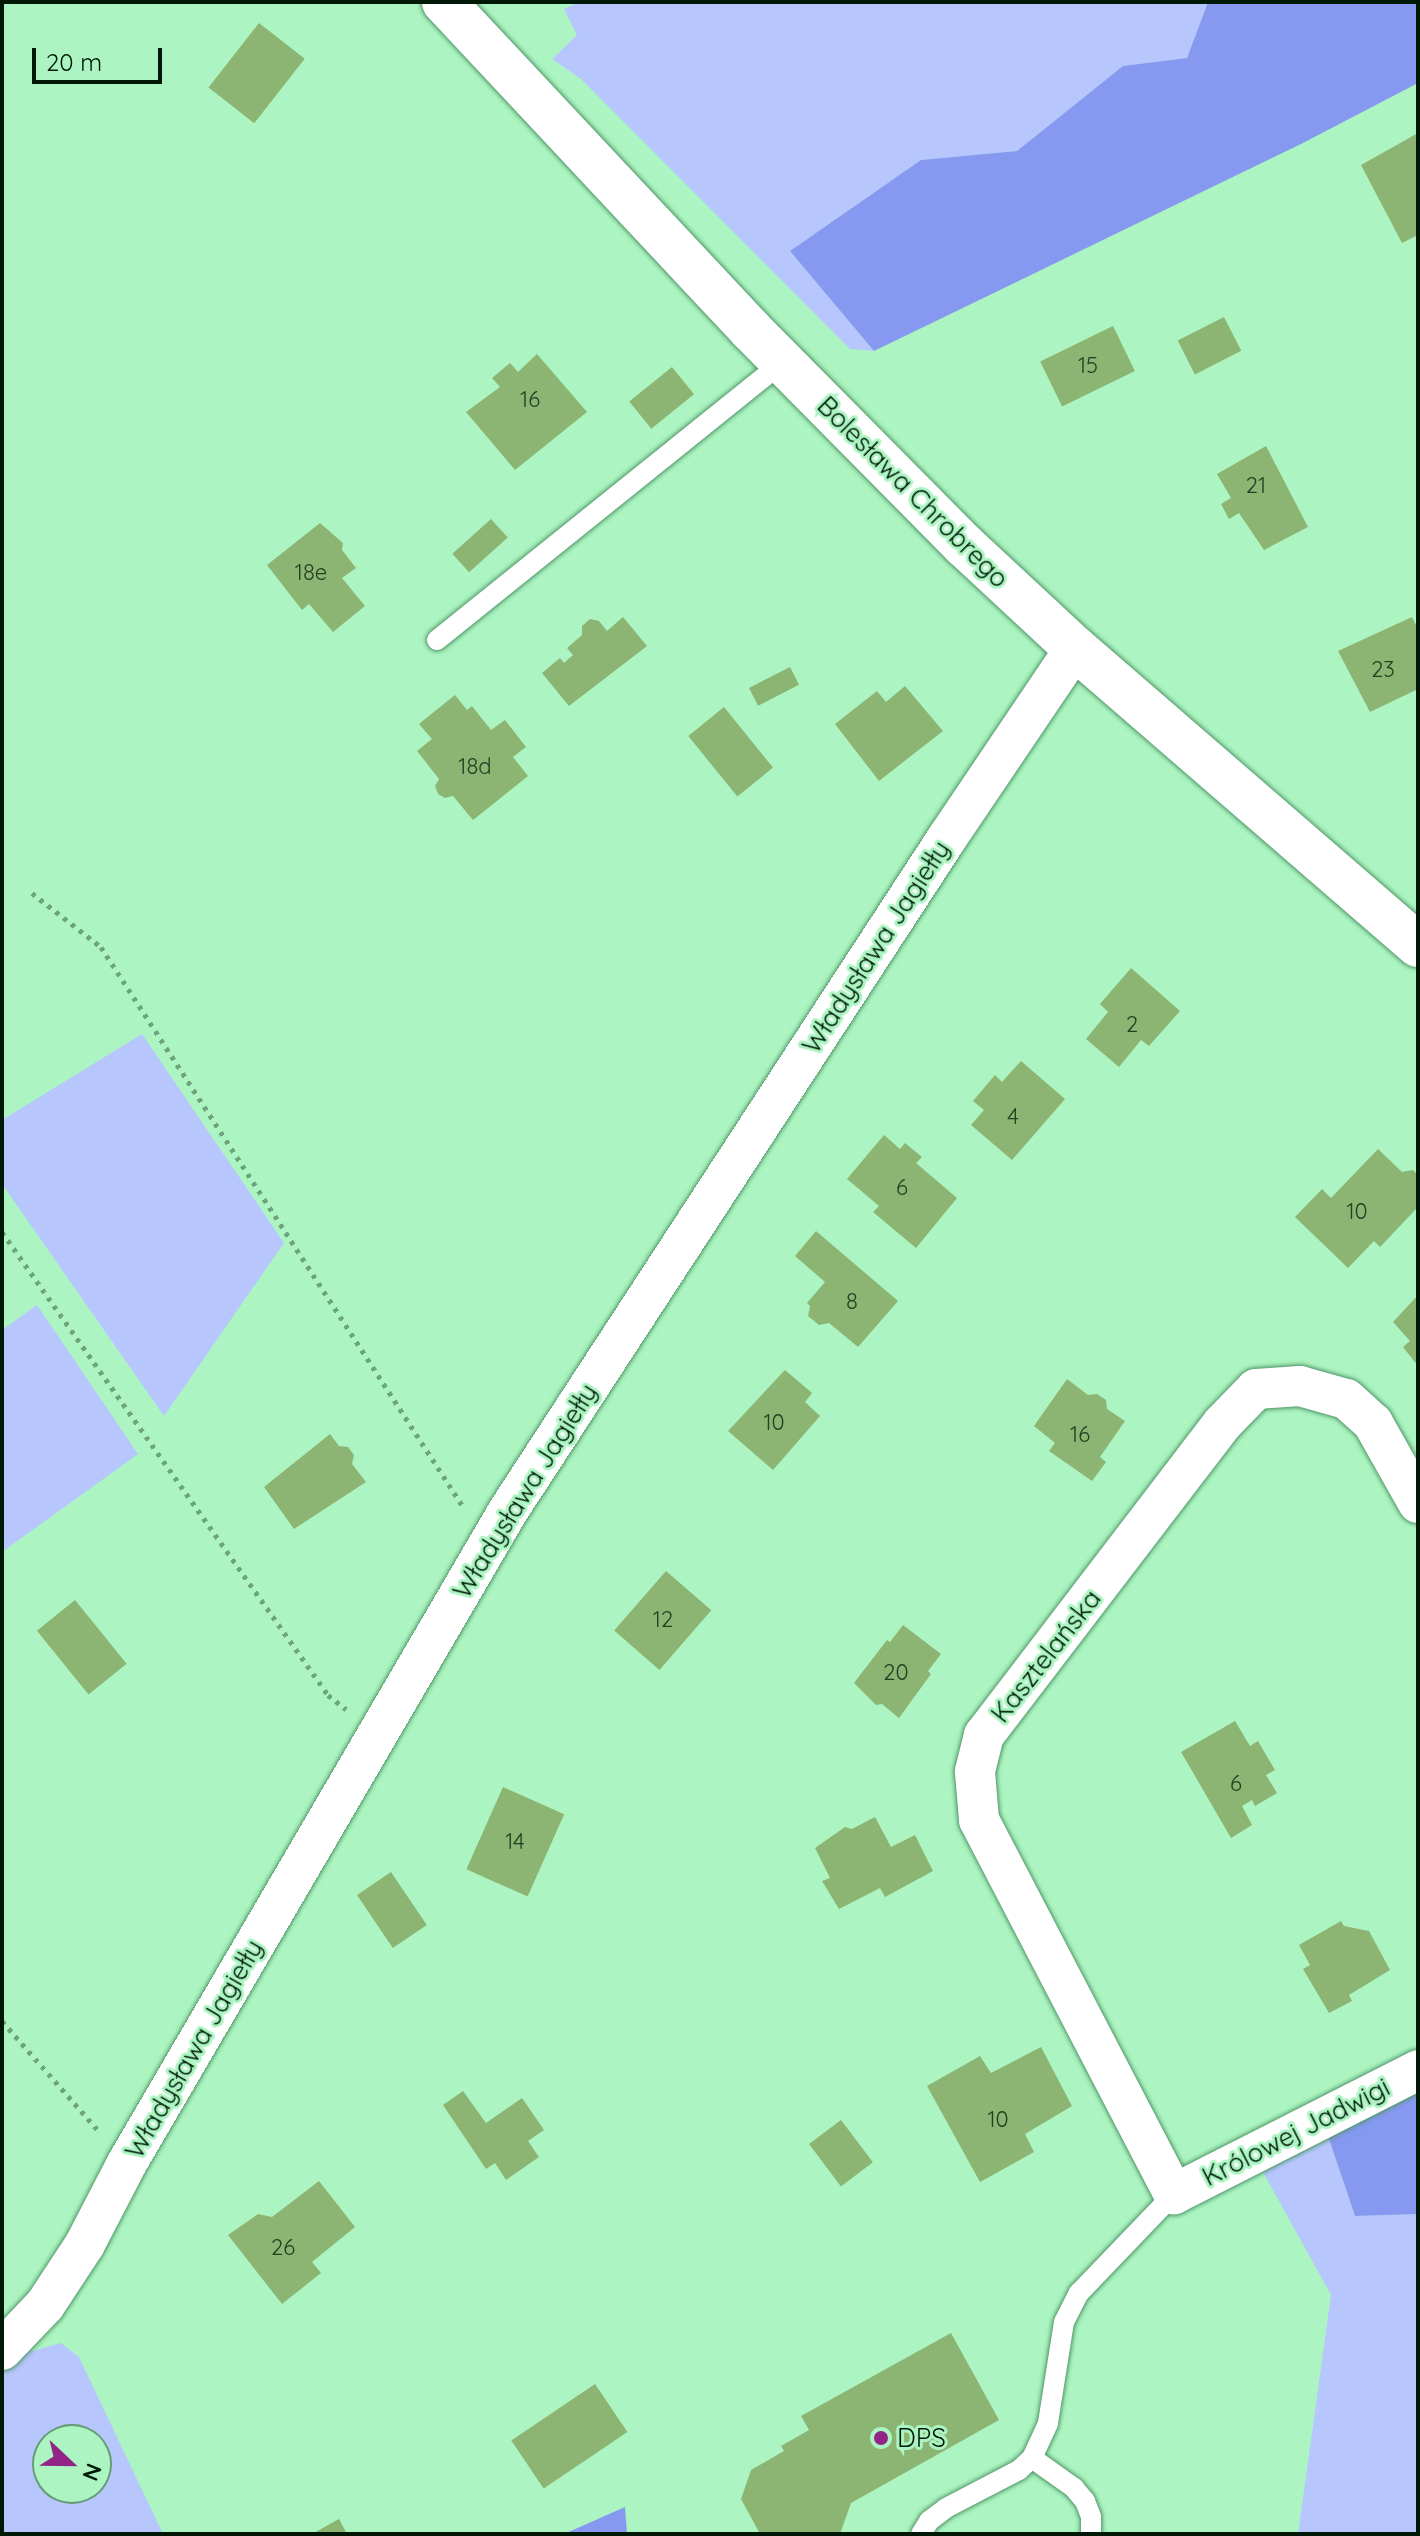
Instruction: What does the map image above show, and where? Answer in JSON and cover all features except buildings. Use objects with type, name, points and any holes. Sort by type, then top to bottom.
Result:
[{"type":"street","name":"Bolesława Chrobrego","points":[[456,4],[783,362],[964,545],[1075,648],[1418,945]]},
{"type":"street","name":"Władysława Jagiełły","points":[[2,2350],[45,2305],[85,2244],[127,2163],[489,1546],[760,1124],[1075,648]]},
{"type":"street","name":"Kasztelańska","points":[[1174,2194],[979,1820],[975,1772],[984,1735],[1222,1424],[1256,1389],[1300,1386],[1346,1399],[1373,1423],[1418,1503]]},
{"type":"street","name":"Królowej Jadwigi","points":[[1174,2194],[1418,2070]]},
{"type":"lane","points":[[437,640],[783,362]]},
{"type":"lane","points":[[921,2534],[929,2521],[946,2508],[1019,2470],[1032,2458],[1048,2423],[1064,2322],[1079,2293],[1174,2194]]},
{"type":"lane","points":[[1032,2458],[1074,2488],[1085,2501],[1091,2517],[1091,2534]]},
{"type":"path","points":[[32,893],[101,947],[489,1546]]},
{"type":"path","points":[[2,1232],[328,1695],[379,1733]]},
{"type":"path","points":[[2,2021],[127,2163]]},
{"type":"shaded area","points":[[580,2],[1208,2],[1187,58],[1123,66],[1017,151],[921,160],[790,251],[874,351],[850,349],[581,79],[552,59],[577,35],[564,9]]},
{"type":"shaded area","points":[[1208,2],[1418,2],[1418,83],[1301,144],[874,351],[790,251],[921,160],[1017,151],[1123,66],[1187,58]]},
{"type":"shaded area","points":[[142,1034],[284,1243],[164,1416],[2,1184],[2,1120]]},
{"type":"shaded area","points":[[37,1305],[138,1454],[2,1552],[2,1330]]},
{"type":"shaded area","points":[[1418,2090],[1418,2214],[1355,2216],[1327,2133]]},
{"type":"shaded area","points":[[1327,2133],[1355,2216],[1418,2214],[1418,2534],[1298,2534],[1331,2295],[1259,2165]]},
{"type":"shaded area","points":[[61,2343],[79,2357],[111,2424],[32,2424],[32,2504],[112,2504],[112,2427],[163,2534],[2,2534],[2,2373],[22,2354]]},
{"type":"shaded area","points":[[625,2507],[627,2534],[564,2534]]},
{"type":"place","name":"DPS","points":[[881,2438]]}]
